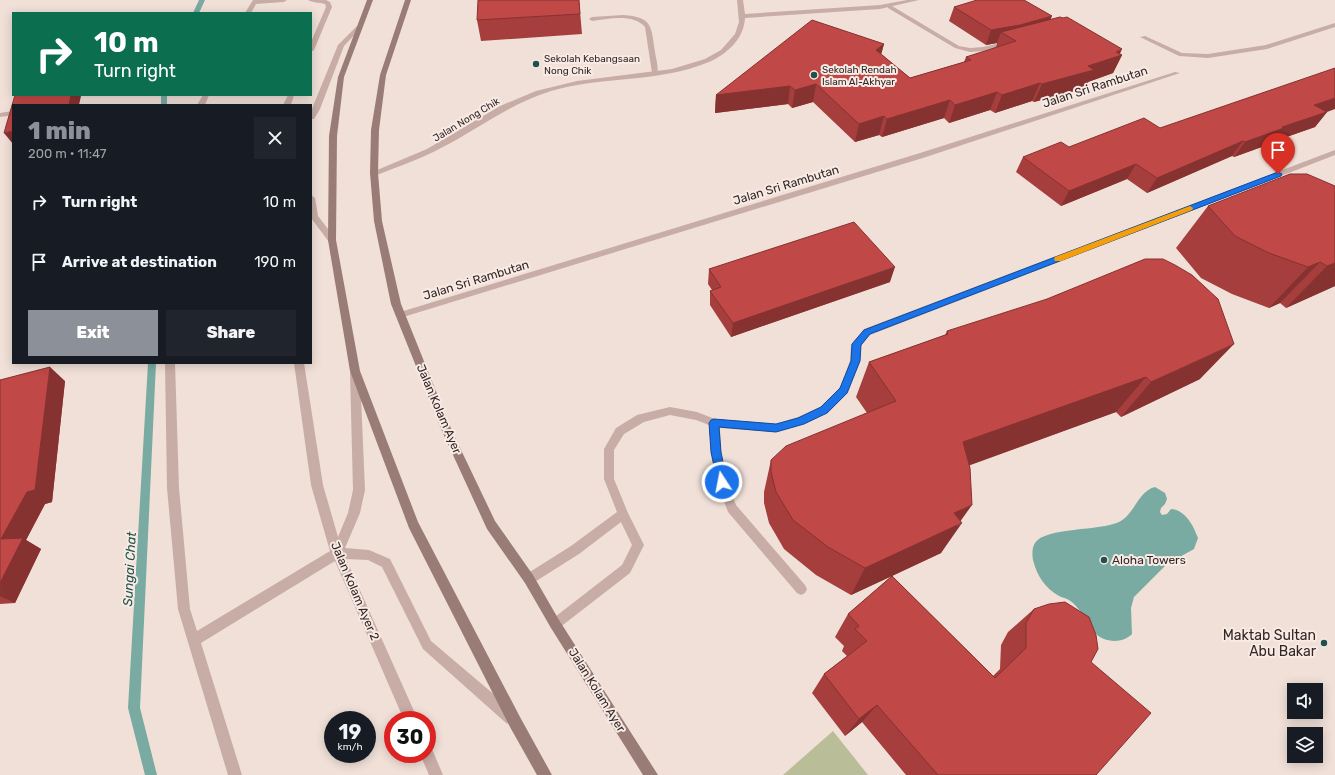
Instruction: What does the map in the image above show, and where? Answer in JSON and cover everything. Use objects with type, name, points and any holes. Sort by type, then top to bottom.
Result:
[{"type":"main road","points":[[370,0],[341,77],[333,136],[332,240],[355,371],[413,524],[515,722],[545,775]]},
{"type":"main road","name":"Jalan Kolam Ayer","points":[[408,0],[383,75],[375,130],[374,173],[378,221],[396,304],[447,431],[491,525],[529,579],[555,624],[651,775]]},
{"type":"street","points":[[248,12],[254,1],[284,0]]},
{"type":"street","points":[[312,0],[321,0],[328,3],[329,7],[312,48]]},
{"type":"street","points":[[740,0],[744,16],[890,6],[916,0]]},
{"type":"street","points":[[890,6],[957,47],[966,50],[984,49],[1016,41]]},
{"type":"street","name":"Jalan Nong Chik","points":[[374,173],[430,152],[504,107],[543,92],[576,83],[655,73],[690,66],[708,60],[724,50],[740,31],[744,16]]},
{"type":"street","points":[[592,19],[637,18],[646,22],[655,73]]},
{"type":"street","points":[[1142,36],[1181,55],[1208,56],[1267,47],[1335,25]]},
{"type":"street","points":[[312,115],[342,45],[359,27]]},
{"type":"street","name":"Jalan Sri Rambutan","points":[[400,315],[916,158],[1177,73]]},
{"type":"street","points":[[0,115],[12,113]]},
{"type":"street","points":[[555,624],[626,569],[638,545],[623,514],[609,479],[609,449],[620,431],[641,418],[670,411],[697,416],[714,423],[776,428],[800,421],[824,410],[844,390],[855,361],[856,344],[867,332],[1335,152]]},
{"type":"street","points":[[312,204],[314,216],[332,240]]},
{"type":"street","points":[[170,364],[174,496],[184,609],[235,775]]},
{"type":"street","name":"Jalan Kolam Ayer 2","points":[[299,364],[317,484],[337,553],[407,711]]},
{"type":"street","points":[[337,553],[354,514],[359,490],[355,371]]},
{"type":"street","points":[[714,423],[716,452],[722,482],[732,508],[801,589]]},
{"type":"street","points":[[529,579],[575,550],[623,514]]},
{"type":"street","points":[[193,641],[337,553],[369,555],[386,563],[427,645],[515,722]]},
{"type":"street","points":[[431,763],[436,775]]},
{"type":"green space","points":[[833,731],[868,775],[783,775]]},
{"type":"water","name":"Aloha Towers","points":[[1155,487],[1165,493],[1167,499],[1161,508],[1160,512],[1162,515],[1167,514],[1171,509],[1181,512],[1192,524],[1198,538],[1194,549],[1167,564],[1134,597],[1131,608],[1132,634],[1118,641],[1108,640],[1098,636],[1094,632],[1079,610],[1071,602],[1054,593],[1046,585],[1039,576],[1035,566],[1032,556],[1033,547],[1041,538],[1050,534],[1100,527],[1119,522],[1129,514],[1144,493]]},
{"type":"building","points":[[478,0],[579,0],[580,14],[477,20]]},
{"type":"building","points":[[977,0],[1024,0],[1052,16],[1020,25],[991,30],[954,7]]},
{"type":"building","points":[[1060,17],[1067,17],[1122,49],[1116,52],[1122,55],[1088,66],[1094,70],[1042,84],[1040,83],[1002,95],[997,92],[955,105],[950,100],[887,119],[884,116],[859,124],[816,84],[795,90],[790,86],[716,95],[812,20],[884,44],[876,50],[910,78],[971,60],[966,57],[1016,41],[1001,32]]},
{"type":"building","points":[[1335,68],[1335,98],[1314,105],[1327,112],[1282,127],[1284,128],[1245,142],[1243,141],[1157,178],[1136,164],[1069,191],[1023,157],[1061,142],[1069,147],[1144,118],[1160,128]]},
{"type":"building","points":[[15,96],[71,96],[69,104],[12,104]]},
{"type":"building","points":[[12,105],[12,131],[4,133]]},
{"type":"building","points":[[1290,174],[1307,174],[1335,186],[1335,263],[1327,266],[1320,262],[1308,267],[1269,253],[1235,236],[1208,206]]},
{"type":"building","points":[[854,222],[895,267],[733,323],[710,291],[721,287],[709,269]]},
{"type":"building","points":[[1145,259],[1163,259],[1175,265],[1192,275],[1218,299],[1234,344],[1151,382],[1146,377],[963,442],[970,468],[972,505],[954,513],[962,523],[865,568],[828,547],[793,520],[776,492],[771,472],[771,460],[786,446],[896,401],[869,362],[948,334],[947,331],[1047,299]]},
{"type":"building","points":[[50,367],[35,490],[27,492],[1,539],[23,538],[0,583],[0,380]]},
{"type":"building","points":[[892,576],[995,678],[1026,648],[1026,623],[1034,609],[1049,604],[1065,602],[1089,617],[1096,635],[1098,649],[1091,662],[1151,713],[1096,775],[938,775],[877,705],[859,719],[824,674],[867,641],[855,629],[859,626],[848,614]]},
{"type":"waterway","name":"Sungai Chat","points":[[196,12],[202,0]]},
{"type":"waterway","name":"Sungai Chat","points":[[164,96],[164,104]]},
{"type":"waterway","name":"Sungai Chat","points":[[151,775],[134,708],[152,364]]},
{"type":"slow traffic","points":[[1058,259],[1190,208]]},
{"type":"place","name":"Sekolah Kebangsaan Nong Chik","points":[[536,64]]},
{"type":"place","name":"Sekolah Rendah Islam Al-Akhyar","points":[[814,75]]},
{"type":"place","name":"Aloha Towers","points":[[1104,560]]},
{"type":"place","name":"Maktab Sultan Abu Bakar","points":[[1324,643]]},
{"type":"route","points":[[722,482],[716,452],[714,423],[776,428],[800,421],[824,410],[844,390],[855,361],[856,344],[867,332],[1278,174]]}]
